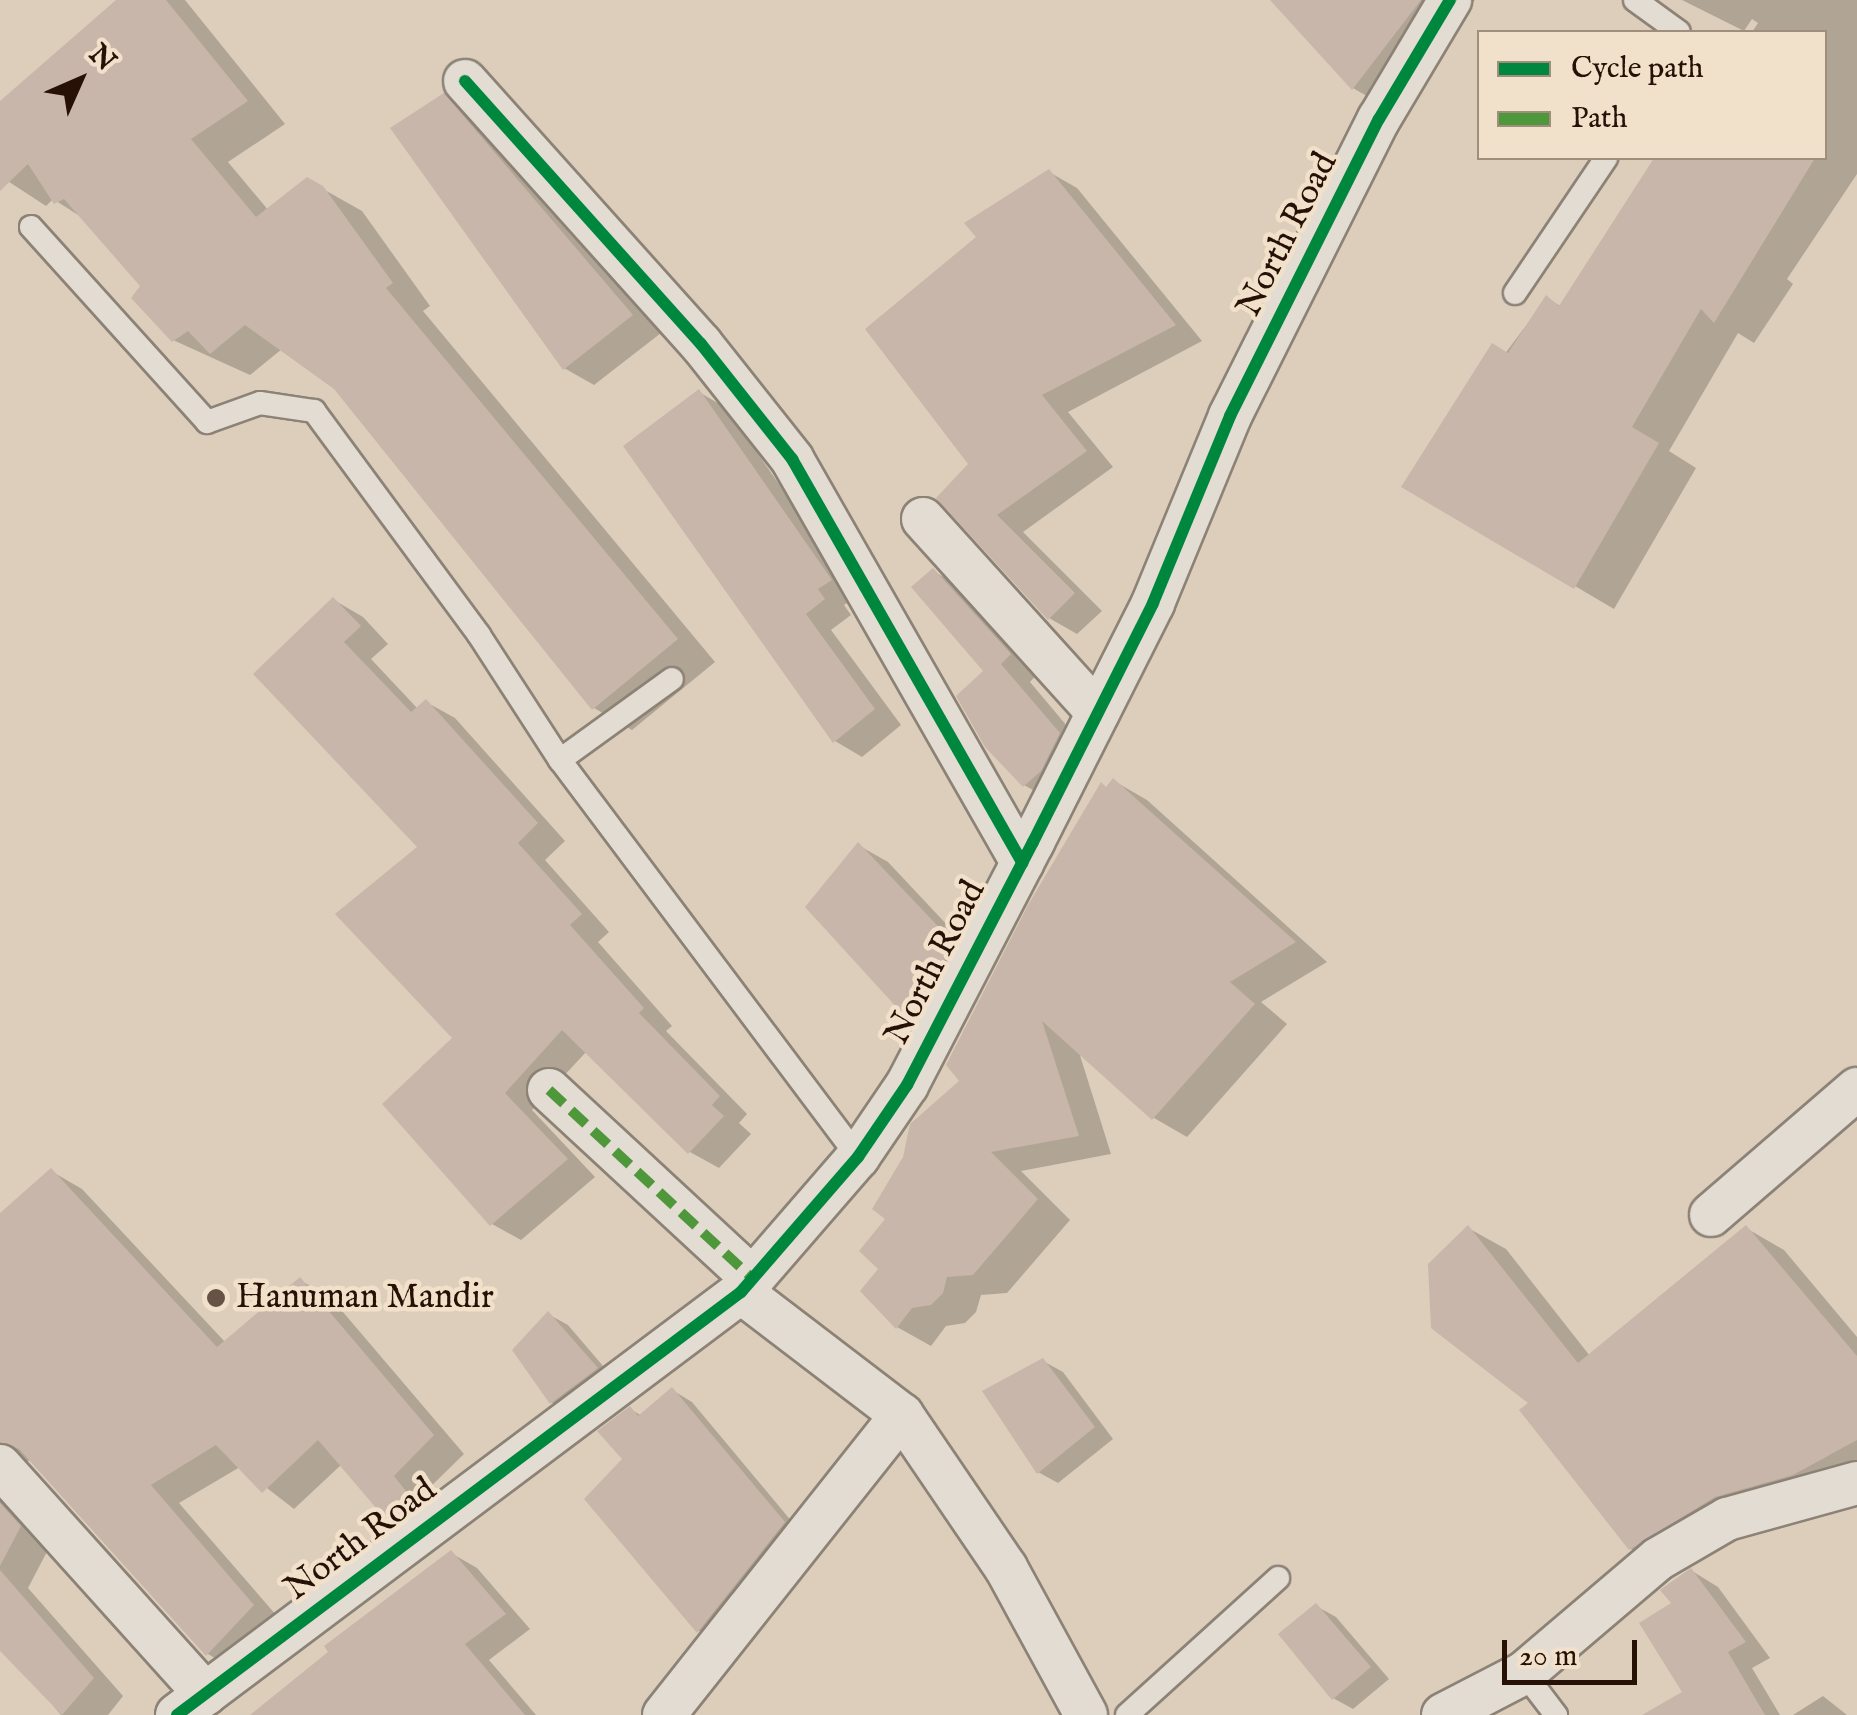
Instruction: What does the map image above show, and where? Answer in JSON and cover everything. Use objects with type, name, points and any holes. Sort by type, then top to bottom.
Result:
[{"type":"street","name":"North Road","points":[[191,1704],[747,1285],[858,1157],[907,1085],[1022,863],[1153,604],[1230,416],[1380,119],[1450,0]]},
{"type":"street","points":[[466,81],[701,344],[792,459],[1022,863]]},
{"type":"street","points":[[923,519],[1098,713]]},
{"type":"street","points":[[1711,1215],[1857,1089]]},
{"type":"street","points":[[549,1090],[747,1285],[902,1415],[1006,1568],[1086,1715]]},
{"type":"street","points":[[664,1715],[902,1415]]},
{"type":"street","points":[[0,1466],[191,1704]]},
{"type":"street","points":[[1443,1715],[1524,1673],[1658,1559],[1727,1519],[1857,1484]]},
{"type":"lane","points":[[1635,0],[1675,30]]},
{"type":"lane","points":[[1515,293],[1605,160]]},
{"type":"lane","points":[[31,227],[208,422],[260,402],[314,411],[479,636],[560,760],[858,1157]]},
{"type":"lane","points":[[560,760],[672,679]]},
{"type":"lane","points":[[1128,1715],[1278,1578]]},
{"type":"lane","points":[[1524,1673],[1556,1715]]},
{"type":"building","points":[[116,0],[166,0],[248,101],[191,139],[256,217],[307,177],[323,186],[393,283],[386,288],[678,639],[592,710],[334,389],[245,325],[210,354],[188,331],[172,342],[131,298],[140,286],[64,199],[54,204],[28,164],[0,191],[0,101]]},
{"type":"building","points":[[1270,0],[1421,0],[1352,90]]},
{"type":"building","points":[[444,93],[633,315],[563,370],[390,128]]},
{"type":"building","points":[[1653,160],[1814,160],[1714,323],[1701,309],[1632,427],[1659,443],[1574,589],[1401,487],[1492,343],[1508,353],[1546,295],[1559,306]]},
{"type":"building","points":[[1049,169],[1176,325],[1042,395],[1087,451],[997,515],[1075,593],[1048,620],[936,498],[968,464],[865,329],[976,237],[964,223]]},
{"type":"building","points":[[699,389],[832,580],[818,589],[825,599],[806,614],[875,709],[833,743],[623,446]]},
{"type":"building","points":[[933,568],[1011,654],[1001,664],[1060,733],[1041,771],[1023,787],[985,747],[956,696],[983,671],[911,587]]},
{"type":"building","points":[[333,597],[361,626],[344,642],[411,712],[426,699],[538,823],[518,843],[582,914],[570,925],[644,1008],[639,1013],[720,1096],[712,1105],[724,1116],[688,1154],[562,1030],[505,1093],[568,1159],[490,1226],[382,1104],[452,1038],[335,914],[417,847],[253,674]]},
{"type":"building","points":[[1113,778],[1296,942],[1230,982],[1255,1004],[1152,1120],[1042,1021],[1079,1136],[991,1152],[1038,1199],[973,1275],[947,1277],[943,1293],[931,1305],[912,1308],[896,1329],[860,1291],[878,1269],[859,1251],[885,1219],[872,1209],[903,1157],[910,1124],[959,1081],[946,1065],[1028,905],[1101,782],[1106,787]]},
{"type":"building","points":[[858,842],[953,942],[911,1023],[805,907]]},
{"type":"building","points":[[51,1168],[217,1347],[300,1277],[434,1435],[394,1476],[409,1495],[383,1516],[318,1440],[262,1493],[216,1445],[151,1485],[254,1605],[206,1656],[19,1449],[0,1442],[0,1213]]},
{"type":"building","points":[[1468,1225],[1578,1363],[1746,1225],[1857,1356],[1857,1440],[1793,1475],[1715,1497],[1629,1550],[1519,1410],[1528,1403],[1431,1328],[1428,1264]]},
{"type":"building","points":[[548,1311],[598,1368],[550,1404],[512,1350]]},
{"type":"building","points":[[1043,1358],[1095,1427],[1037,1474],[982,1391]]},
{"type":"building","points":[[672,1387],[785,1522],[697,1633],[584,1499],[622,1459],[597,1431],[630,1406],[638,1416]]},
{"type":"building","points":[[0,1503],[21,1526],[0,1566]]},
{"type":"building","points":[[451,1550],[506,1614],[465,1644],[525,1715],[250,1715],[328,1652],[324,1646]]},
{"type":"building","points":[[1691,1568],[1746,1642],[1728,1652],[1765,1715],[1642,1715],[1682,1692],[1639,1623],[1671,1603],[1660,1590]]},
{"type":"building","points":[[0,1570],[94,1678],[62,1715],[0,1651]]},
{"type":"building","points":[[1316,1603],[1371,1667],[1332,1700],[1278,1634]]},
{"type":"marked path","points":[[549,1090],[753,1279]]},
{"type":"cycle path","points":[[177,1715],[741,1292],[858,1157],[907,1085],[1033,842],[1153,603],[1230,416],[1379,119],[1450,0]]},
{"type":"cycle path","points":[[465,81],[701,344],[792,459],[1022,863]]},
{"type":"place","name":"Hanuman Mandir","points":[[216,1298]]}]
